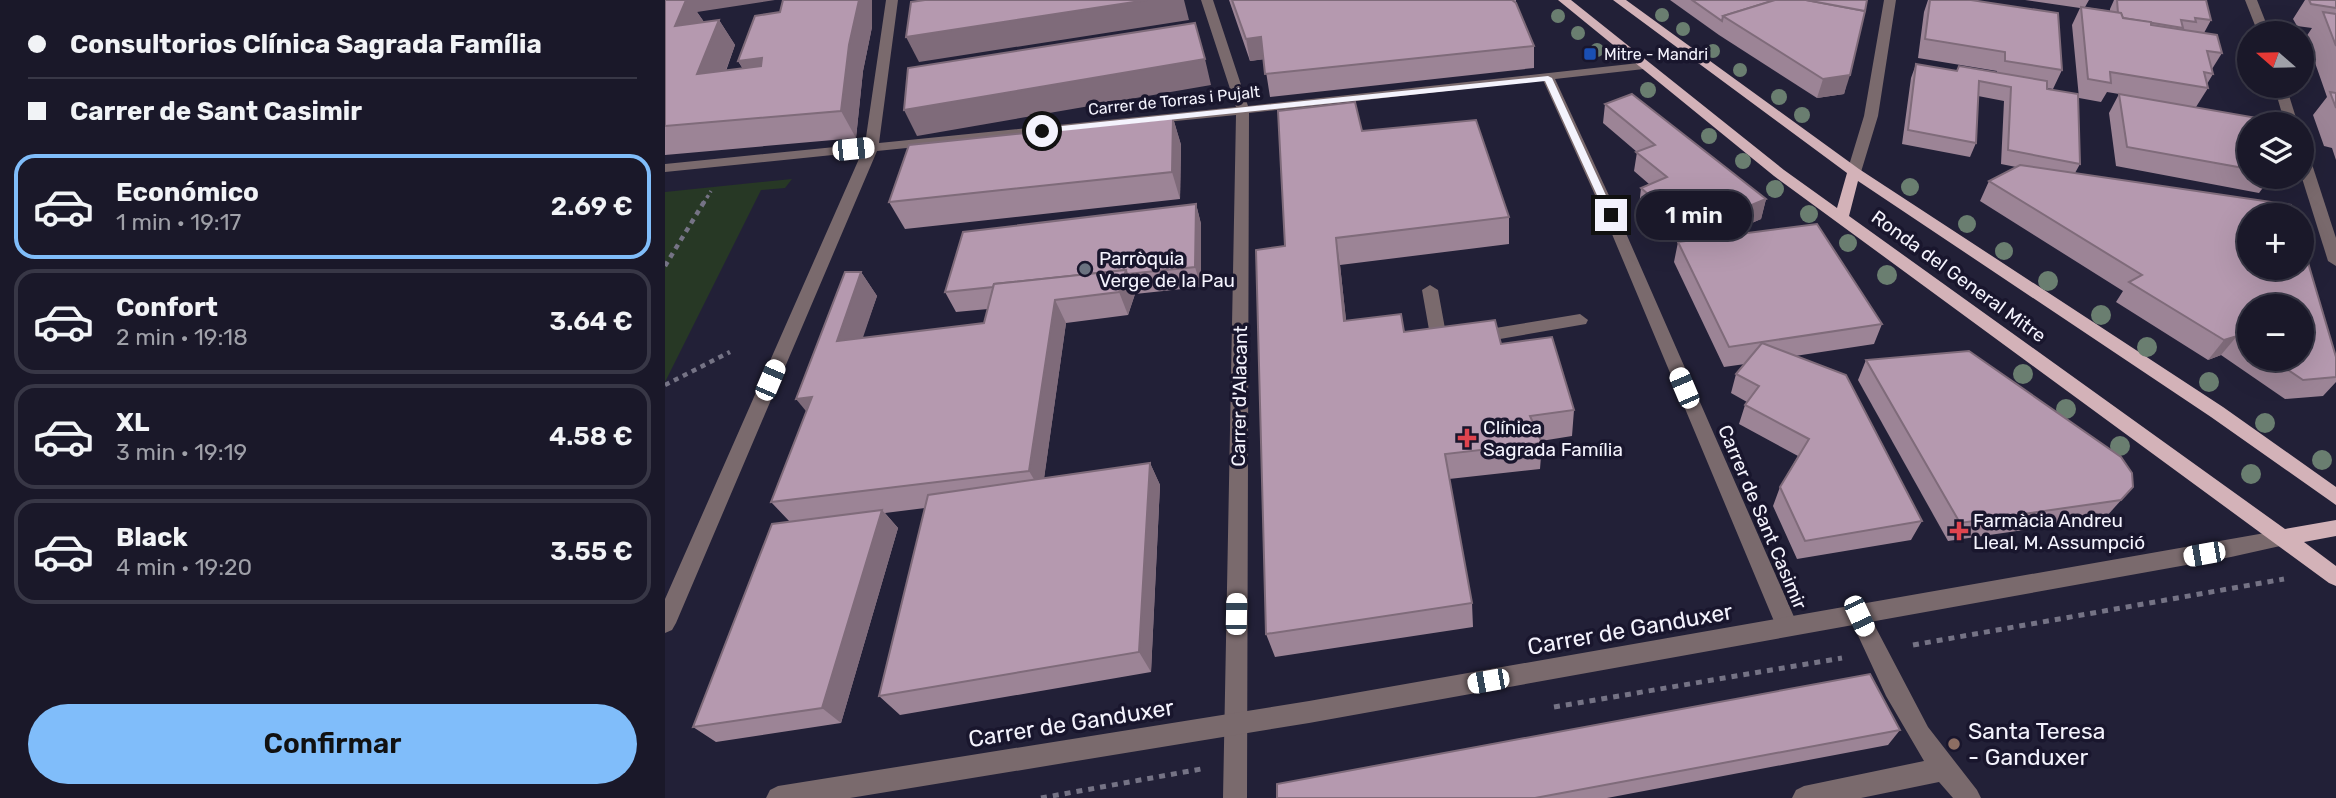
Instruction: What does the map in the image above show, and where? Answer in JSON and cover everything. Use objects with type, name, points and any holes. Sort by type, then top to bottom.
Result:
[{"type":"main road","name":"Ronda del General Mitre","points":[[1564,0],[1779,173],[2336,577]]},
{"type":"main road","name":"Ronda del General Mitre","points":[[1619,0],[1854,172],[2217,412],[2336,497]]},
{"type":"main road","points":[[1841,218],[1854,172]]},
{"type":"main road","points":[[2282,538],[2336,528]]},
{"type":"street","points":[[665,623],[871,148],[892,0]]},
{"type":"street","name":"Carrer d'Alacant","points":[[1207,0],[1243,110],[1235,798]]},
{"type":"street","points":[[1854,172],[1871,116],[1890,0]]},
{"type":"street","points":[[2251,0],[2259,21]]},
{"type":"street","name":"Carrer de Torras i Pujalt","points":[[665,168],[1548,78],[1644,65]]},
{"type":"street","name":"Carrer de Sant Casimir","points":[[1548,78],[1611,215],[1787,626]]},
{"type":"street","points":[[2313,189],[2336,261]]},
{"type":"street","points":[[1430,290],[1439,341],[1496,335],[1580,320]]},
{"type":"street","name":"Carrer de Ganduxer","points":[[778,798],[1309,712],[2231,550],[2282,538]]},
{"type":"street","points":[[1859,616],[1909,715],[1944,769],[1969,798]]},
{"type":"street","points":[[1804,798],[1944,769]]},
{"type":"path","points":[[665,266],[713,187]]},
{"type":"path","points":[[665,385],[730,352]]},
{"type":"path","points":[[1549,708],[2291,578]]},
{"type":"path","points":[[1041,798],[1206,768]]},
{"type":"green space","points":[[792,179],[785,188],[761,190],[665,382],[665,192]]},
{"type":"building","points":[[665,0],[686,0],[675,26],[719,20],[697,74],[761,66],[762,58],[738,61],[755,16],[780,12],[783,0],[859,0],[849,45],[841,111],[665,126]]},
{"type":"building","points":[[1147,0],[906,37],[911,2]]},
{"type":"building","points":[[1232,0],[1512,0],[1516,3],[1534,46],[1265,74],[1261,37],[1246,39]]},
{"type":"building","points":[[1692,0],[1775,0],[1723,16],[1722,21]]},
{"type":"building","points":[[1775,0],[1806,0],[1865,11],[1850,75],[1823,79],[1723,16]]},
{"type":"building","points":[[1806,0],[1867,0],[1865,11]]},
{"type":"building","points":[[1930,0],[1971,0],[2058,13],[2062,70],[2005,61],[2005,52],[1925,39]]},
{"type":"building","points":[[2117,0],[2206,0],[2211,20],[2181,20],[2183,28],[2123,18],[2121,13],[2118,13]]},
{"type":"building","points":[[2309,0],[2336,0],[2336,8],[2311,4]]},
{"type":"building","points":[[2081,7],[2121,13],[2123,18],[2151,22],[2151,25],[2217,35],[2222,53],[2207,51],[2213,74],[2204,72],[2208,88],[2110,72],[2111,83],[2088,79]]},
{"type":"building","points":[[2323,12],[2336,14],[2336,46]]},
{"type":"building","points":[[1195,23],[1205,59],[904,110],[908,68]]},
{"type":"building","points":[[1916,64],[1957,71],[1959,66],[2047,81],[2047,89],[2078,94],[2080,164],[2008,150],[2011,87],[1979,81],[1976,143],[1908,130]]},
{"type":"building","points":[[2330,92],[2336,93],[2336,108]]},
{"type":"building","points":[[1632,94],[1766,199],[1723,217],[1712,207],[1679,221],[1641,188],[1667,177],[1636,152],[1655,145],[1605,104]]},
{"type":"building","points":[[2119,94],[2237,114],[2237,167],[2127,147]]},
{"type":"building","points":[[1355,102],[1362,131],[1476,120],[1509,217],[1336,238],[1344,321],[1401,314],[1404,332],[1495,320],[1501,344],[1552,337],[1574,410],[1530,416],[1542,443],[1445,454],[1472,603],[1266,634],[1256,250],[1285,246],[1278,111]]},
{"type":"building","points":[[1173,118],[1172,172],[889,202],[909,145]]},
{"type":"building","points":[[2020,165],[2277,203],[2237,203],[2237,280],[2313,280],[2336,357],[2336,377],[2303,380],[2290,371],[2314,371],[2314,294],[2237,294],[2237,336],[2224,340],[2129,282],[2142,275],[1989,181]]},
{"type":"building","name":"Parròquia Verge de la Pau","points":[[1196,204],[1195,267],[1127,274],[1126,270],[945,292],[963,232]]},
{"type":"building","points":[[1817,224],[1882,324],[1729,347],[1678,242]]},
{"type":"building","points":[[1126,270],[1119,292],[1055,300],[1029,471],[771,502],[812,397],[796,399],[845,272],[861,272],[837,341],[984,323],[994,284]]},
{"type":"building","points":[[1762,343],[1846,375],[1922,521],[1805,541],[1780,487],[1809,439],[1745,405],[1759,386],[1736,374]]},
{"type":"building","points":[[1969,351],[2121,457],[2132,473],[2133,487],[2121,500],[1960,523],[1866,360]]},
{"type":"building","points":[[1150,463],[1139,652],[879,696],[928,495]]},
{"type":"building","points":[[882,510],[822,708],[693,727],[772,524]]},
{"type":"building","points":[[1870,674],[1900,730],[1535,798],[1277,798],[1277,784]]},
{"type":"place","name":"Mitre - Mandri","points":[[1590,54]]},
{"type":"place","name":"Parròquia Verge de la Pau","points":[[1085,269]]},
{"type":"place","name":"Clínica Sagrada Família","points":[[1467,438]]},
{"type":"place","name":"Farmàcia Andreu Lleal, M. Assumpció","points":[[1959,531]]},
{"type":"place","name":"Santa Teresa - Ganduxer","points":[[1954,744]]},
{"type":"route","points":[[1042,131],[1548,78],[1611,215]]}]
